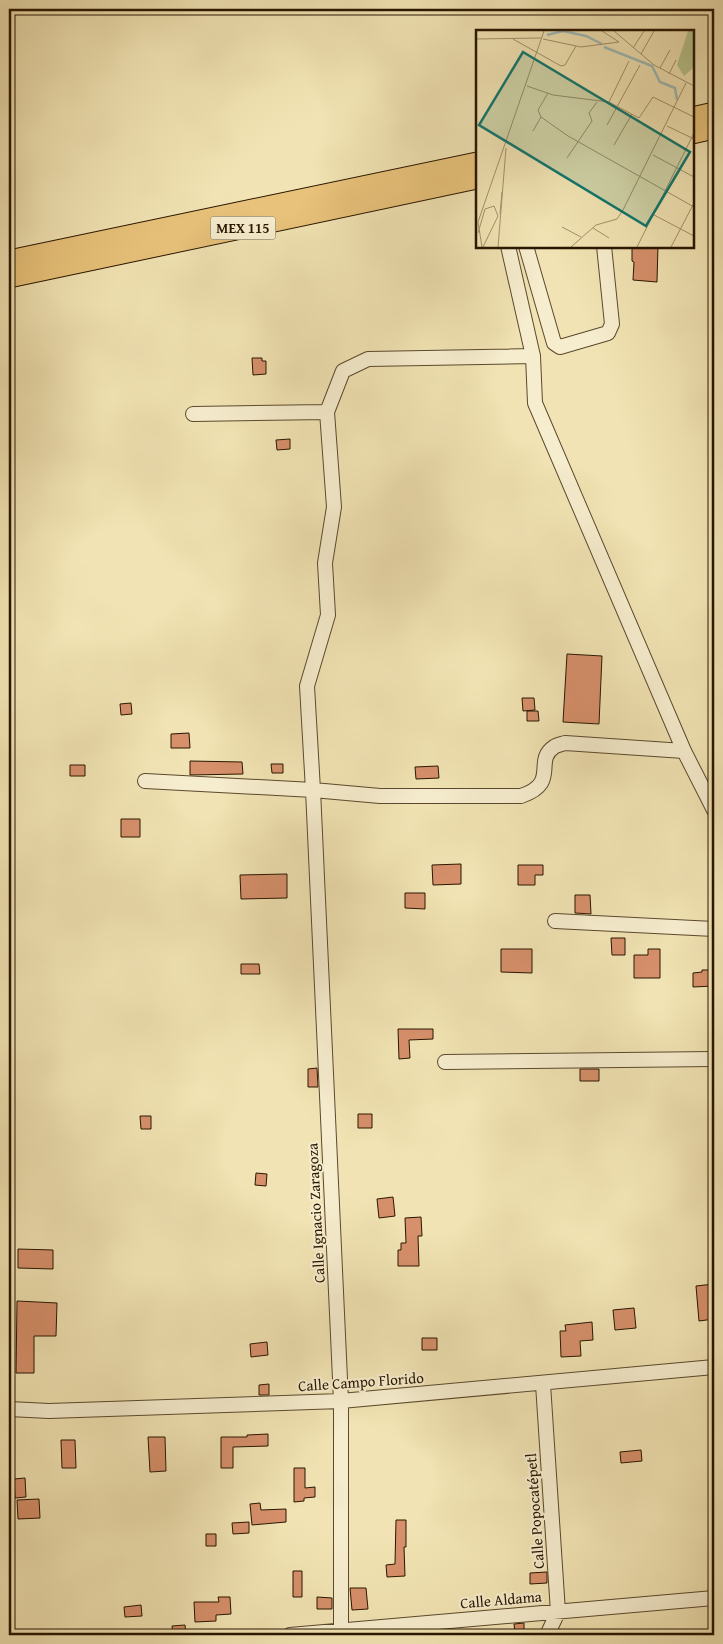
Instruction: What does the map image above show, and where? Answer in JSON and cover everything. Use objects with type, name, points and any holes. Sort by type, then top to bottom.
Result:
[{"type":"main road","points":[[693,116],[714,112]]},
{"type":"main road","points":[[693,134],[714,129]]},
{"type":"main road","name":"MEX 115","points":[[9,260],[476,162]]},
{"type":"main road","name":"MEX 115","points":[[9,278],[476,179]]},
{"type":"street","points":[[508,248],[534,356],[535,403],[684,751],[714,810]]},
{"type":"street","points":[[527,248],[554,343],[560,347],[608,334],[612,324],[604,248]]},
{"type":"street","points":[[193,414],[326,412],[343,371],[368,359],[534,356]]},
{"type":"street","name":"Calle Ignacio Zaragoza","points":[[326,412],[334,507],[325,563],[328,615],[307,686],[341,1402],[341,1633]]},
{"type":"street","points":[[145,781],[313,790],[380,796],[521,796],[535,791],[543,781],[546,756],[553,748],[565,743],[684,751]]},
{"type":"street","points":[[555,921],[714,929]]},
{"type":"street","points":[[445,1062],[714,1059]]},
{"type":"street","name":"Calle Campo Florido","points":[[9,1409],[49,1412],[341,1402],[714,1367]]},
{"type":"street","name":"Calle Popocatépetl","points":[[543,1384],[558,1612],[549,1631],[550,1635]]},
{"type":"street","name":"Calle Aldama","points":[[290,1635],[341,1633],[714,1598]]},
{"type":"building","points":[[632,248],[658,248],[657,282],[633,280],[634,262],[632,261]]},
{"type":"building","points":[[252,358],[262,358],[262,361],[266,361],[266,374],[253,375]]},
{"type":"building","points":[[290,439],[290,449],[277,450],[276,440]]},
{"type":"building","points":[[567,654],[602,656],[599,724],[563,722]]},
{"type":"building","points":[[522,698],[534,698],[535,710],[523,711]]},
{"type":"building","points":[[131,703],[132,714],[121,715],[120,704]]},
{"type":"building","points":[[527,711],[538,711],[539,721],[527,721]]},
{"type":"building","points":[[189,733],[190,748],[171,748],[171,734]]},
{"type":"building","points":[[190,761],[242,762],[243,774],[190,775]]},
{"type":"building","points":[[271,764],[283,764],[283,773],[272,773]]},
{"type":"building","points":[[70,765],[85,765],[85,776],[70,776]]},
{"type":"building","points":[[438,766],[439,778],[416,779],[415,767]]},
{"type":"building","points":[[121,819],[140,819],[140,837],[121,837]]},
{"type":"building","points":[[461,864],[461,884],[433,885],[432,865]]},
{"type":"building","points":[[518,865],[543,865],[543,875],[535,875],[535,885],[518,885]]},
{"type":"building","points":[[287,874],[287,898],[241,899],[240,875]]},
{"type":"building","points":[[405,893],[425,893],[425,909],[405,908]]},
{"type":"building","points":[[575,895],[590,895],[591,914],[575,913]]},
{"type":"building","points":[[611,938],[625,938],[625,955],[612,955]]},
{"type":"building","points":[[501,949],[532,949],[532,973],[501,972]]},
{"type":"building","points":[[648,949],[660,949],[660,978],[634,978],[634,955],[648,955]]},
{"type":"building","points":[[241,964],[259,964],[260,974],[241,974]]},
{"type":"building","points":[[702,970],[714,970],[714,986],[693,987],[693,973],[702,972]]},
{"type":"building","points":[[398,1029],[433,1029],[433,1039],[409,1040],[410,1058],[399,1059]]},
{"type":"building","points":[[317,1068],[318,1087],[308,1087],[308,1069]]},
{"type":"building","points":[[580,1069],[599,1069],[599,1081],[580,1081]]},
{"type":"building","points":[[358,1114],[372,1114],[372,1128],[358,1128]]},
{"type":"building","points":[[140,1116],[151,1116],[151,1129],[141,1129]]},
{"type":"building","points":[[256,1173],[267,1174],[266,1186],[255,1185]]},
{"type":"building","points":[[393,1197],[395,1216],[379,1218],[377,1199]]},
{"type":"building","points":[[421,1217],[422,1236],[418,1236],[419,1266],[398,1266],[398,1250],[401,1250],[401,1243],[406,1243],[405,1218]]},
{"type":"building","points":[[18,1249],[53,1250],[53,1269],[18,1268]]},
{"type":"building","points":[[714,1284],[714,1319],[699,1321],[696,1286]]},
{"type":"building","points":[[17,1301],[57,1303],[56,1336],[34,1336],[34,1373],[16,1373]]},
{"type":"building","points":[[634,1308],[636,1328],[615,1330],[613,1310]]},
{"type":"building","points":[[592,1322],[593,1340],[580,1341],[581,1356],[561,1357],[560,1331],[566,1331],[565,1325]]},
{"type":"building","points":[[422,1338],[437,1338],[437,1350],[422,1350]]},
{"type":"building","points":[[267,1342],[268,1355],[251,1357],[250,1344]]},
{"type":"building","points":[[269,1384],[269,1395],[259,1395],[259,1385]]},
{"type":"building","points":[[268,1434],[268,1446],[233,1447],[233,1468],[221,1468],[221,1437],[247,1437],[247,1435]]},
{"type":"building","points":[[148,1437],[165,1437],[166,1471],[150,1472]]},
{"type":"building","points":[[61,1440],[75,1440],[76,1468],[62,1468]]},
{"type":"building","points":[[641,1450],[642,1461],[621,1463],[620,1452]]},
{"type":"building","points":[[294,1468],[305,1468],[305,1488],[315,1487],[315,1497],[304,1498],[304,1501],[294,1502]]},
{"type":"building","points":[[25,1478],[26,1497],[15,1498],[14,1479]]},
{"type":"building","points":[[39,1499],[40,1518],[18,1519],[17,1500]]},
{"type":"building","points":[[260,1503],[261,1510],[286,1509],[286,1522],[252,1525],[250,1504]]},
{"type":"building","points":[[396,1520],[406,1520],[406,1547],[404,1547],[405,1576],[387,1577],[386,1565],[395,1564]]},
{"type":"building","points":[[249,1522],[249,1533],[233,1534],[232,1523]]},
{"type":"building","points":[[206,1534],[216,1534],[216,1546],[206,1546]]},
{"type":"building","points":[[293,1571],[302,1571],[302,1597],[293,1597]]},
{"type":"building","points":[[547,1572],[547,1583],[530,1584],[530,1573]]},
{"type":"building","points":[[350,1588],[366,1588],[368,1609],[352,1610]]},
{"type":"building","points":[[218,1597],[230,1597],[231,1614],[216,1615],[216,1621],[195,1622],[194,1602],[219,1602]]},
{"type":"building","points":[[317,1597],[332,1598],[332,1609],[317,1609]]},
{"type":"building","points":[[141,1605],[142,1616],[125,1617],[124,1607]]},
{"type":"building","points":[[524,1623],[524,1632],[515,1633],[514,1624]]},
{"type":"building","points":[[185,1625],[186,1635],[173,1635],[172,1626]]}]
